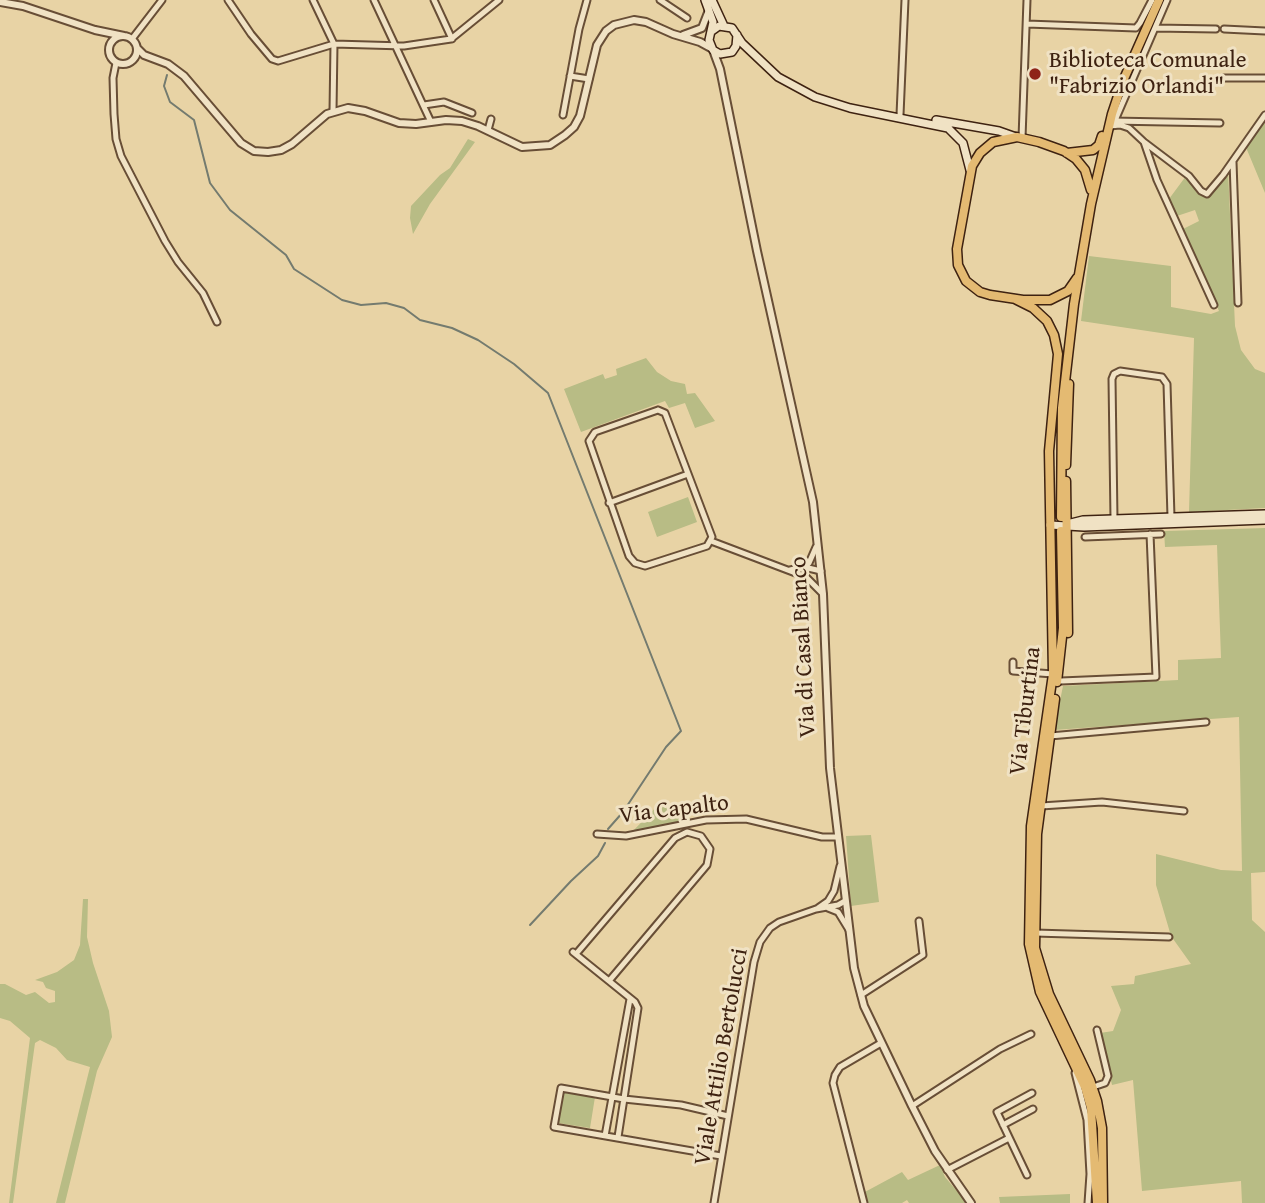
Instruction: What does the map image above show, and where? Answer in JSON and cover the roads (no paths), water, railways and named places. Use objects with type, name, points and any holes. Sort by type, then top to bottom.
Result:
[{"type":"main road","points":[[705,0],[712,20],[712,49],[720,54],[741,48],[752,52]]},
{"type":"main road","points":[[712,0],[724,26],[732,29],[778,78],[803,92],[845,107],[940,125],[954,133],[966,149],[970,174]]},
{"type":"main road","name":"Via Tiburtina","points":[[1098,1202],[1102,1128],[1093,1087],[1049,994],[1037,956],[1037,844],[1063,628],[1060,430],[1079,272],[1091,204],[1110,124],[1123,81],[1159,0]]},
{"type":"main road","points":[[711,34],[724,26]]},
{"type":"main road","points":[[731,52],[738,42],[737,35]]},
{"type":"main road","points":[[890,116],[900,115],[999,131],[1064,151],[1087,152],[1099,145],[1112,102],[1123,81]]},
{"type":"main road","points":[[1020,138],[1000,139],[986,147],[976,159],[970,174],[957,249],[958,265],[972,288],[990,295],[1043,301],[1056,298],[1073,285],[1079,272]]},
{"type":"main road","points":[[1064,151],[1076,159],[1085,170],[1091,184],[1091,204]]},
{"type":"main road","name":"Via Tiburtina","points":[[1015,299],[1033,308],[1047,321],[1058,354],[1049,451],[1053,674],[1031,826],[1028,937],[1040,992],[1085,1087],[1091,1108],[1098,1202]]},
{"type":"main road","points":[[1051,725],[1061,681],[1068,627],[1068,544],[1063,524],[1067,508],[1067,361]]},
{"type":"main road","points":[[1067,508],[1074,518],[1084,524]]},
{"type":"main road","points":[[1050,524],[1265,514]]},
{"type":"main road","points":[[1114,522],[1265,520]]},
{"type":"main road","points":[[1068,544],[1073,533],[1084,524]]},
{"type":"street","points":[[132,39],[162,0]]},
{"type":"street","points":[[228,0],[251,34],[275,61],[334,44],[396,46],[452,39],[499,0]]},
{"type":"street","points":[[313,0],[334,44],[333,111]]},
{"type":"street","points":[[374,0],[431,122]]},
{"type":"street","points":[[435,0],[452,39]]},
{"type":"street","points":[[563,116],[587,0]]},
{"type":"street","points":[[660,0],[687,18]]},
{"type":"street","points":[[900,115],[905,0]]},
{"type":"street","points":[[1020,138],[1027,0]]},
{"type":"street","points":[[1027,24],[1137,27],[1152,0]]},
{"type":"street","points":[[1110,124],[1167,0]]},
{"type":"street","points":[[0,2],[37,10],[95,30],[132,39],[137,48],[184,76],[235,137],[254,151],[274,152],[286,147],[333,111],[356,109],[399,123],[461,121],[488,130],[522,147],[540,147],[556,142],[575,127],[597,45],[606,31],[614,25],[634,20],[701,42],[712,49]]},
{"type":"street","points":[[673,34],[683,35],[699,31],[709,10]]},
{"type":"street","points":[[1155,28],[1216,29]]},
{"type":"street","points":[[1224,29],[1265,31]]},
{"type":"street","points":[[95,30],[108,40],[109,54],[116,63],[127,64],[141,57],[150,57]]},
{"type":"street","points":[[690,39],[711,34]]},
{"type":"street","points":[[109,45],[115,38],[124,36]]},
{"type":"street","points":[[133,61],[137,48]]},
{"type":"street","name":"Via di Casal Bianco","points":[[712,49],[720,69],[813,502],[821,571],[830,768],[845,901],[861,995],[912,1107],[947,1170],[971,1203]]},
{"type":"street","points":[[720,69],[723,59],[731,52]]},
{"type":"street","points":[[116,63],[113,106],[116,139],[121,156],[164,241],[203,293],[217,322]]},
{"type":"street","points":[[570,76],[589,79]]},
{"type":"street","points":[[1224,78],[1265,78]]},
{"type":"street","points":[[424,106],[444,102],[472,113]]},
{"type":"street","points":[[1110,124],[1126,127],[1189,176],[1205,194],[1212,189],[1265,115]]},
{"type":"street","points":[[488,130],[491,119]]},
{"type":"street","points":[[1110,124],[1220,123]]},
{"type":"street","points":[[1144,142],[1157,180],[1214,305]]},
{"type":"street","points":[[1233,161],[1238,303]]},
{"type":"street","points":[[1114,536],[1112,379],[1114,374],[1121,371],[1162,377],[1167,384],[1171,517]]},
{"type":"street","points":[[658,410],[663,411],[688,474],[711,534],[711,541],[707,546],[649,566],[640,565],[629,556],[589,443],[591,436],[658,410]]},
{"type":"street","points":[[609,503],[688,474]]},
{"type":"street","points":[[1061,681],[1156,677],[1150,534]]},
{"type":"street","points":[[1085,537],[1161,534]]},
{"type":"street","points":[[804,568],[815,553],[818,537]]},
{"type":"street","points":[[711,541],[806,577],[822,594]]},
{"type":"street","points":[[783,569],[804,568],[821,571]]},
{"type":"street","points":[[806,577],[821,571]]},
{"type":"street","points":[[1013,662],[1013,671],[1053,674]]},
{"type":"street","points":[[1050,736],[1206,722]]},
{"type":"street","points":[[1041,806],[1098,802],[1184,811]]},
{"type":"street","name":"Via Capalto","points":[[597,834],[626,836],[706,821],[747,819],[822,837],[838,837]]},
{"type":"street","points":[[608,981],[707,865],[710,849],[701,836],[687,832],[676,838],[575,953],[608,981],[636,1004],[639,1010],[618,1137]]},
{"type":"street","points":[[828,901],[837,886],[840,860]]},
{"type":"street","points":[[828,901],[845,901]]},
{"type":"street","name":"Viale Attilio Bertolucci","points":[[714,1203],[754,962],[760,942],[766,932],[779,922],[816,909],[828,901]]},
{"type":"street","name":"Viale Attilio Bertolucci","points":[[816,909],[828,908],[845,901]]},
{"type":"street","points":[[828,908],[838,912],[849,930]]},
{"type":"street","points":[[861,995],[923,955],[919,921]]},
{"type":"street","points":[[1035,933],[1169,937]]},
{"type":"street","points":[[605,1136],[630,999]]},
{"type":"street","points":[[1093,1087],[1105,1083],[1108,1076],[1097,1030]]},
{"type":"street","points":[[912,1107],[1002,1048],[1031,1034]]},
{"type":"street","points":[[621,1041],[634,1039]]},
{"type":"street","points":[[621,1041],[633,1048]]},
{"type":"street","points":[[864,1203],[833,1080],[840,1068],[881,1043]]},
{"type":"street","name":"Via Tiburtina","points":[[1070,1056],[1087,1120],[1090,1168],[1098,1202]]},
{"type":"street","points":[[721,1156],[554,1127],[561,1088],[681,1105],[728,1116]]},
{"type":"street","points":[[1027,1175],[997,1112],[1031,1093]]},
{"type":"street","points":[[1003,1125],[1033,1110]]},
{"type":"street","points":[[947,1170],[1009,1139]]},
{"type":"waterway","points":[[167,75],[164,86],[170,102],[194,120],[210,183],[230,210],[286,255],[294,269],[342,300],[361,305],[386,303],[404,308],[420,320],[452,328],[478,340],[514,364],[548,393],[681,731],[666,747],[623,812],[608,829]]},
{"type":"waterway","points":[[530,925],[598,856],[605,843]]},
{"type":"place","name":"Biblioteca Comunale \"Fabrizio Orlandi\"","points":[[1035,74]]}]
